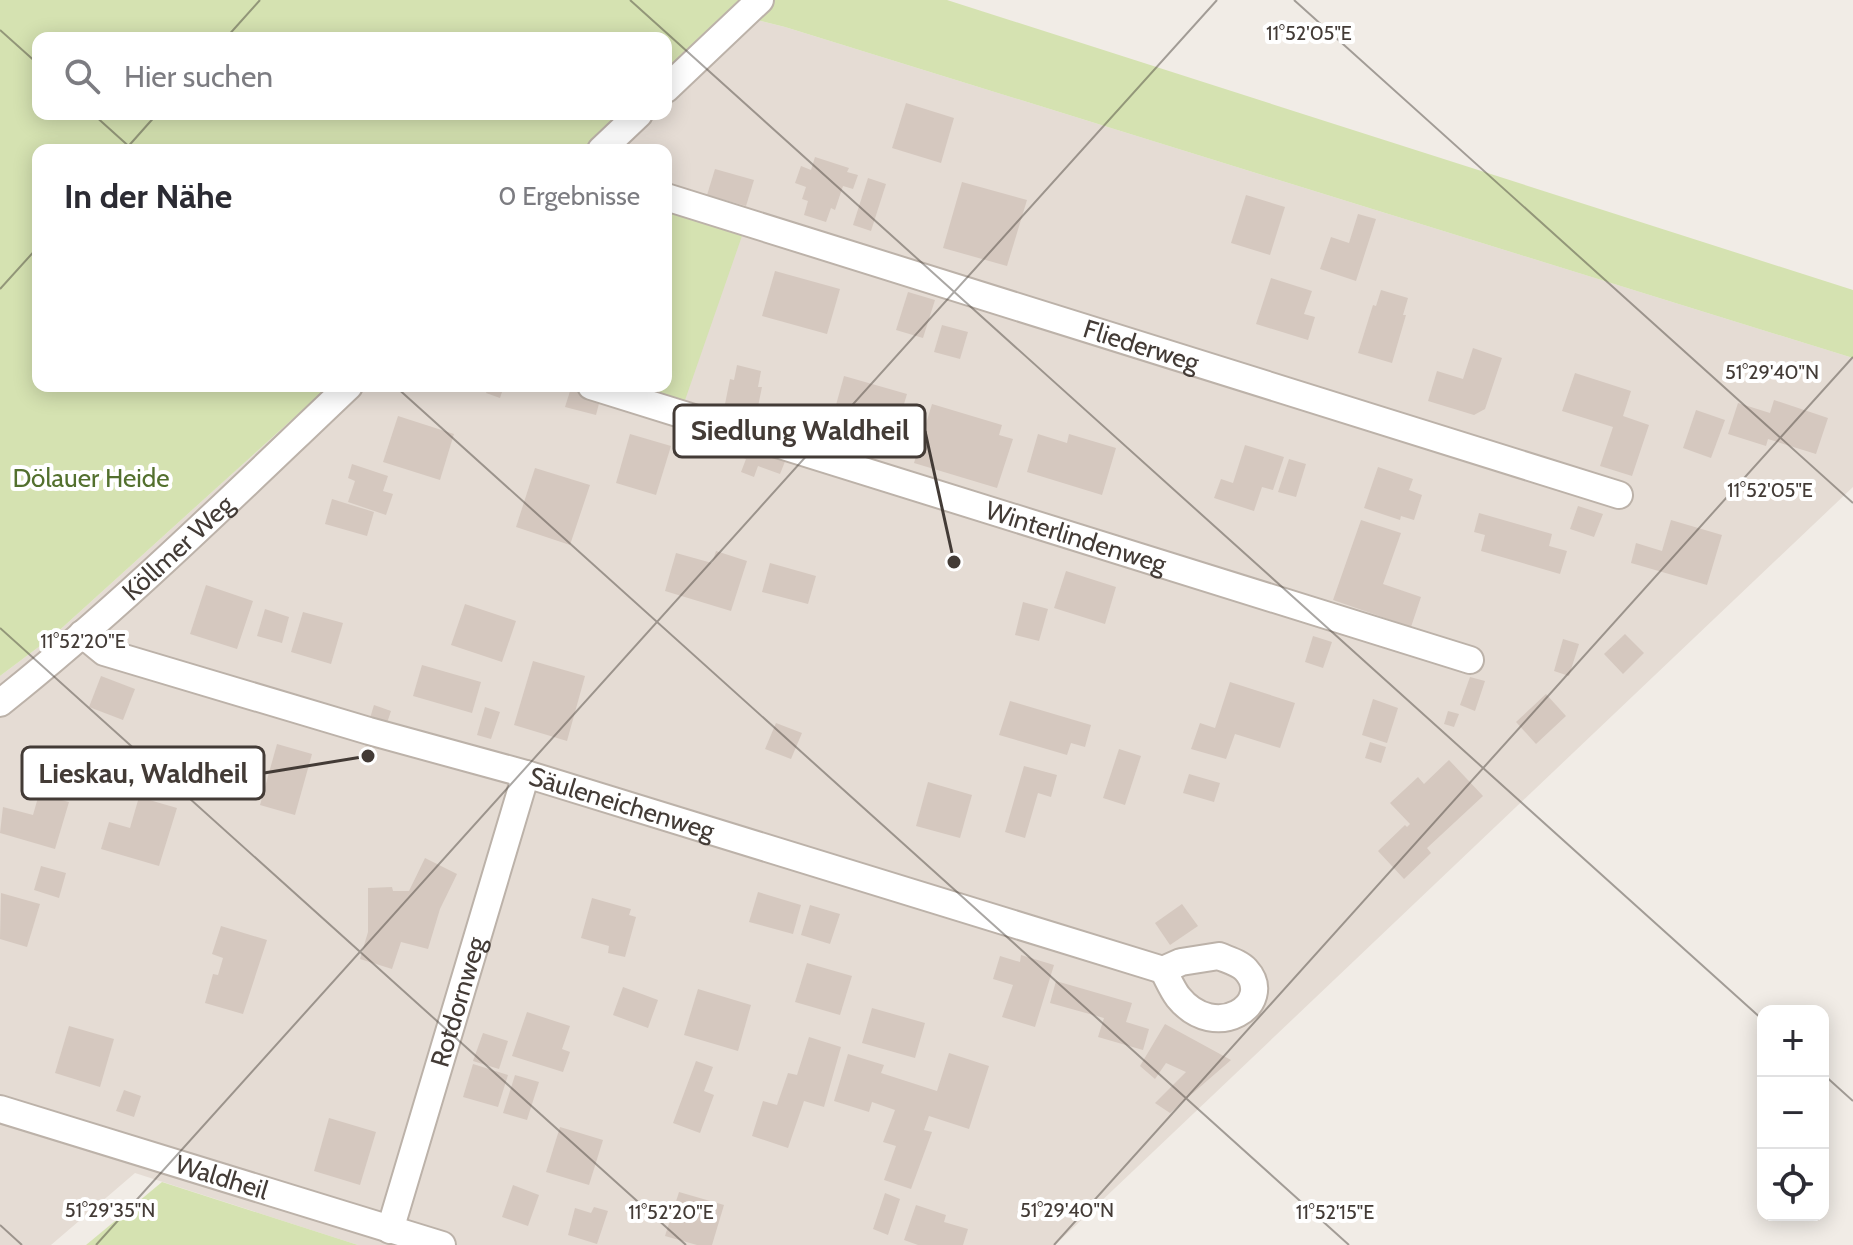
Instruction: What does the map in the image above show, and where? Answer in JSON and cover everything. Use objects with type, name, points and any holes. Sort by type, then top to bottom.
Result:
[{"type":"street","points":[[672,83],[760,0]]},
{"type":"street","points":[[607,144],[633,120]]},
{"type":"street","name":"Fliederweg","points":[[672,199],[1619,495]]},
{"type":"street","name":"Köllmer Weg","points":[[0,703],[150,574],[343,392]]},
{"type":"street","name":"Winterlindenweg","points":[[610,392],[1470,660]]},
{"type":"street","name":"Säuleneichenweg","points":[[82,634],[104,652],[526,774],[1163,970]]},
{"type":"street","name":"Rotdornweg","points":[[390,1230],[526,774]]},
{"type":"street","name":"Waldheil","points":[[0,1109],[442,1245]]},
{"type":"shaded area","points":[[737,15],[785,27],[1853,358],[1853,487],[1055,1245],[358,1245],[135,1173],[51,1245],[0,1245],[0,676],[52,637],[322,392],[672,392],[672,144],[588,144],[616,120],[672,120],[672,72]]},
{"type":"green space","name":"Dölauer Heide","points":[[0,0],[947,0],[1853,290],[1853,358],[785,27],[737,15],[672,72],[672,32],[32,32],[32,120],[616,120],[588,144],[32,144],[32,392],[322,392],[52,637],[0,676]]},
{"type":"green space","points":[[672,211],[743,233],[683,406],[639,392],[672,392]]},
{"type":"green space","points":[[162,1182],[358,1245],[86,1245]]},
{"type":"building","points":[[906,103],[954,118],[941,163],[892,148]]},
{"type":"building","points":[[815,157],[849,168],[847,172],[858,175],[853,189],[843,186],[835,210],[831,208],[826,222],[804,215],[808,201],[802,199],[806,187],[795,183],[801,166],[811,170]]},
{"type":"building","points":[[715,169],[754,180],[746,206],[707,195]]},
{"type":"building","points":[[868,178],[886,184],[871,231],[853,225]]},
{"type":"building","points":[[962,182],[1027,200],[1007,266],[943,248]]},
{"type":"building","points":[[1246,195],[1285,207],[1270,255],[1231,243]]},
{"type":"building","points":[[1358,214],[1376,219],[1356,281],[1320,269],[1331,237],[1349,243]]},
{"type":"building","points":[[775,271],[840,289],[827,334],[762,316]]},
{"type":"building","points":[[1271,278],[1312,291],[1304,314],[1315,317],[1308,340],[1256,324]]},
{"type":"building","points":[[1381,290],[1408,298],[1392,363],[1358,353]]},
{"type":"building","points":[[908,292],[935,300],[923,338],[896,330]]},
{"type":"building","points":[[942,325],[968,332],[960,359],[934,352]]},
{"type":"building","points":[[1473,348],[1502,358],[1485,409],[1474,415],[1428,401],[1437,371],[1463,379]]},
{"type":"building","points":[[737,365],[761,371],[758,387],[762,387],[756,416],[724,409],[730,379],[734,380]]},
{"type":"building","points":[[1575,373],[1631,391],[1623,416],[1649,425],[1632,476],[1600,466],[1613,427],[1562,411]]},
{"type":"building","points":[[844,376],[907,394],[890,451],[828,434]]},
{"type":"building","points":[[486,392],[502,392],[500,398]]},
{"type":"building","points":[[570,392],[601,396],[596,415],[565,407]]},
{"type":"building","points":[[1774,400],[1828,418],[1816,454],[1768,439],[1766,446],[1728,434],[1738,403],[1770,413]]},
{"type":"building","points":[[932,404],[1002,425],[999,435],[1013,439],[997,488],[914,463]]},
{"type":"building","points":[[1696,410],[1725,420],[1711,458],[1683,448]]},
{"type":"building","points":[[398,416],[454,434],[440,480],[383,462]]},
{"type":"building","points":[[630,434],[671,446],[656,495],[616,483]]},
{"type":"building","points":[[1038,434],[1067,443],[1069,434],[1116,448],[1102,495],[1027,472]]},
{"type":"building","points":[[739,435],[788,454],[780,474],[758,466],[754,477],[741,472],[746,459],[732,454]]},
{"type":"building","points":[[1245,445],[1284,457],[1273,490],[1262,487],[1254,511],[1214,498],[1221,479],[1233,483]]},
{"type":"building","points":[[1289,459],[1306,464],[1296,497],[1278,492]]},
{"type":"building","points":[[352,464],[388,476],[383,491],[393,494],[386,515],[348,502],[355,481],[348,478]]},
{"type":"building","points":[[1378,467],[1413,479],[1409,490],[1422,495],[1414,520],[1401,516],[1400,520],[1364,508]]},
{"type":"building","points":[[535,468],[590,485],[570,545],[516,527]]},
{"type":"building","points":[[332,499],[374,512],[367,536],[325,524]]},
{"type":"building","points":[[1578,506],[1603,514],[1594,537],[1570,529]]},
{"type":"building","points":[[1479,513],[1552,534],[1549,546],[1567,551],[1560,574],[1481,551],[1485,535],[1474,532]]},
{"type":"building","points":[[1361,520],[1401,533],[1383,584],[1421,597],[1411,627],[1333,600]]},
{"type":"building","points":[[1671,520],[1722,535],[1707,585],[1631,563],[1636,543],[1662,551]]},
{"type":"building","points":[[716,551],[747,561],[731,611],[665,591],[676,553],[712,563]]},
{"type":"building","points":[[770,563],[816,576],[808,604],[762,592]]},
{"type":"building","points":[[1066,571],[1116,587],[1105,624],[1054,608]]},
{"type":"building","points":[[206,585],[253,601],[237,649],[190,634]]},
{"type":"building","points":[[1023,602],[1048,609],[1039,641],[1015,635]]},
{"type":"building","points":[[465,604],[516,621],[502,662],[451,645]]},
{"type":"building","points":[[265,609],[289,617],[282,643],[257,636]]},
{"type":"building","points":[[303,612],[343,623],[331,664],[291,652]]},
{"type":"building","points":[[1625,634],[1644,653],[1623,674],[1604,654]]},
{"type":"building","points":[[1313,636],[1332,642],[1323,668],[1305,662]]},
{"type":"building","points":[[1563,639],[1579,644],[1569,676],[1554,671]]},
{"type":"building","points":[[533,661],[585,676],[567,741],[514,725]]},
{"type":"building","points":[[422,665],[481,682],[472,713],[413,696]]},
{"type":"building","points":[[101,676],[135,689],[123,720],[89,707]]},
{"type":"building","points":[[1470,677],[1485,681],[1475,711],[1460,705]]},
{"type":"building","points":[[1230,682],[1295,703],[1280,748],[1235,734],[1226,759],[1191,749],[1200,723],[1215,728]]},
{"type":"building","points":[[1546,694],[1566,716],[1536,744],[1516,722]]},
{"type":"building","points":[[1373,699],[1398,708],[1387,743],[1362,735]]},
{"type":"building","points":[[1010,701],[1091,725],[1085,747],[1071,743],[1067,755],[999,735]]},
{"type":"building","points":[[374,705],[391,711],[387,723],[370,718]]},
{"type":"building","points":[[485,707],[500,712],[491,739],[477,735]]},
{"type":"building","points":[[1448,711],[1459,714],[1454,727],[1444,724]]},
{"type":"building","points":[[776,723],[802,733],[791,759],[765,749]]},
{"type":"building","points":[[1370,742],[1386,747],[1381,763],[1365,758]]},
{"type":"building","points":[[277,744],[312,754],[295,815],[260,805]]},
{"type":"building","points":[[1119,749],[1141,756],[1125,805],[1103,798]]},
{"type":"building","points":[[1449,760],[1483,796],[1427,848],[1431,853],[1404,879],[1378,851],[1405,825],[1410,824],[1390,803],[1418,777],[1424,784]]},
{"type":"building","points":[[1024,766],[1057,775],[1051,797],[1038,793],[1025,838],[1005,832]]},
{"type":"building","points":[[1189,774],[1220,783],[1214,802],[1183,793]]},
{"type":"building","points":[[928,782],[972,795],[960,838],[916,826]]},
{"type":"building","points":[[39,794],[69,802],[55,849],[0,833],[3,807],[33,815]]},
{"type":"building","points":[[139,797],[177,808],[159,866],[101,849],[109,822],[130,828]]},
{"type":"building","points":[[425,858],[457,874],[440,909],[428,949],[401,942],[392,969],[360,959],[368,932],[368,888],[392,887],[393,891],[409,891]]},
{"type":"building","points":[[41,866],[66,873],[59,898],[34,890]]},
{"type":"building","points":[[758,892],[801,905],[793,934],[749,922]]},
{"type":"building","points":[[1,893],[40,904],[27,947],[0,939]]},
{"type":"building","points":[[592,898],[631,909],[629,915],[636,917],[625,957],[608,953],[609,946],[581,938]]},
{"type":"building","points":[[1182,904],[1198,926],[1170,945],[1155,923]]},
{"type":"building","points":[[810,905],[840,914],[830,944],[801,935]]},
{"type":"building","points":[[221,926],[267,940],[243,1014],[205,1003],[213,974],[218,975],[223,958],[212,954]]},
{"type":"building","points":[[1021,955],[1054,965],[1035,1027],[1002,1017],[1013,985],[993,979],[1000,956],[1020,962]]},
{"type":"building","points":[[807,963],[852,976],[840,1015],[795,1002]]},
{"type":"building","points":[[1056,981],[1132,1003],[1126,1022],[1149,1029],[1143,1050],[1098,1037],[1104,1018],[1050,1003]]},
{"type":"building","points":[[623,987],[658,1000],[648,1028],[613,1015]]},
{"type":"building","points":[[698,989],[751,1005],[738,1051],[684,1035]]},
{"type":"building","points":[[872,1008],[925,1023],[915,1058],[862,1043]]},
{"type":"building","points":[[527,1012],[570,1026],[562,1049],[570,1052],[563,1072],[512,1056]]},
{"type":"building","points":[[1165,1024],[1231,1060],[1170,1113],[1155,1103],[1186,1072],[1166,1063],[1155,1079],[1140,1066]]},
{"type":"building","points":[[69,1026],[114,1039],[100,1087],[55,1073]]},
{"type":"building","points":[[483,1033],[508,1041],[499,1069],[473,1061]]},
{"type":"building","points":[[809,1037],[841,1047],[824,1107],[804,1101],[788,1148],[752,1136],[763,1101],[777,1105],[788,1073],[797,1075]]},
{"type":"building","points":[[949,1053],[989,1066],[969,1129],[929,1116],[924,1130],[932,1132],[911,1189],[884,1180],[896,1146],[883,1142],[895,1110],[872,1102],[869,1112],[834,1101],[848,1054],[884,1065],[881,1073],[937,1091]]},
{"type":"building","points":[[696,1061],[713,1067],[704,1091],[714,1095],[700,1133],[673,1123]]},
{"type":"building","points":[[473,1064],[508,1075],[498,1107],[463,1097]]},
{"type":"building","points":[[515,1075],[539,1082],[527,1120],[503,1113]]},
{"type":"building","points":[[124,1090],[141,1096],[134,1117],[116,1111]]},
{"type":"building","points":[[329,1118],[376,1132],[360,1185],[314,1171]]},
{"type":"building","points":[[560,1127],[603,1140],[589,1185],[546,1172]]},
{"type":"building","points":[[513,1185],[539,1195],[528,1226],[502,1217]]},
{"type":"building","points":[[679,1192],[724,1205],[712,1245],[697,1245],[665,1236]]},
{"type":"building","points":[[885,1193],[900,1199],[888,1235],[873,1229]]},
{"type":"building","points":[[916,1205],[946,1215],[944,1222],[968,1229],[963,1245],[918,1245],[904,1240]]},
{"type":"building","points":[[594,1207],[608,1211],[597,1244],[568,1235],[575,1208],[591,1213]]},
{"type":"place","name":"Siedlung Waldheil","points":[[954,562]]},
{"type":"place","name":"Lieskau, Waldheil","points":[[368,756]]}]
